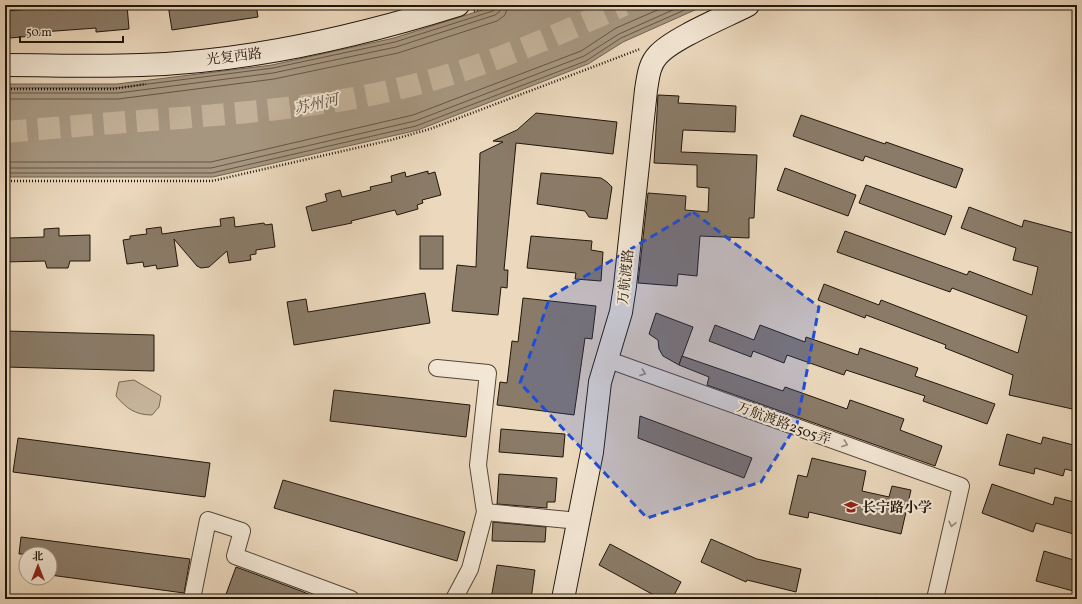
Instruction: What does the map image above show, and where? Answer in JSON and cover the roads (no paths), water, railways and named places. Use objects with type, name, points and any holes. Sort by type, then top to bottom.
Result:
[{"type":"street","name":"光复西路","points":[[5,66],[141,66],[240,56],[307,45],[391,26],[458,5]]},
{"type":"street","name":"万航渡路","points":[[563,599],[592,452],[600,382],[621,312],[646,90],[650,70],[658,55],[671,45],[748,5]]},
{"type":"street","name":"万航渡路2505弄","points":[[606,359],[961,486],[934,599]]},
{"type":"street","points":[[437,368],[488,373],[478,465],[485,512],[470,569],[454,599]]},
{"type":"street","points":[[485,512],[579,521]]},
{"type":"street","points":[[192,599],[208,520],[242,531],[234,556],[351,599]]},
{"type":"water","name":"苏州河","points":[[498,5],[706,5],[623,42],[588,64],[418,130],[213,177],[5,177],[5,84],[117,84],[272,65],[394,38]]},
{"type":"tunnel","points":[[5,132],[257,111],[334,102],[384,92],[415,85],[476,66],[536,43],[624,5]]},
{"type":"place","name":"长宁路小学","points":[[851,507]]}]
